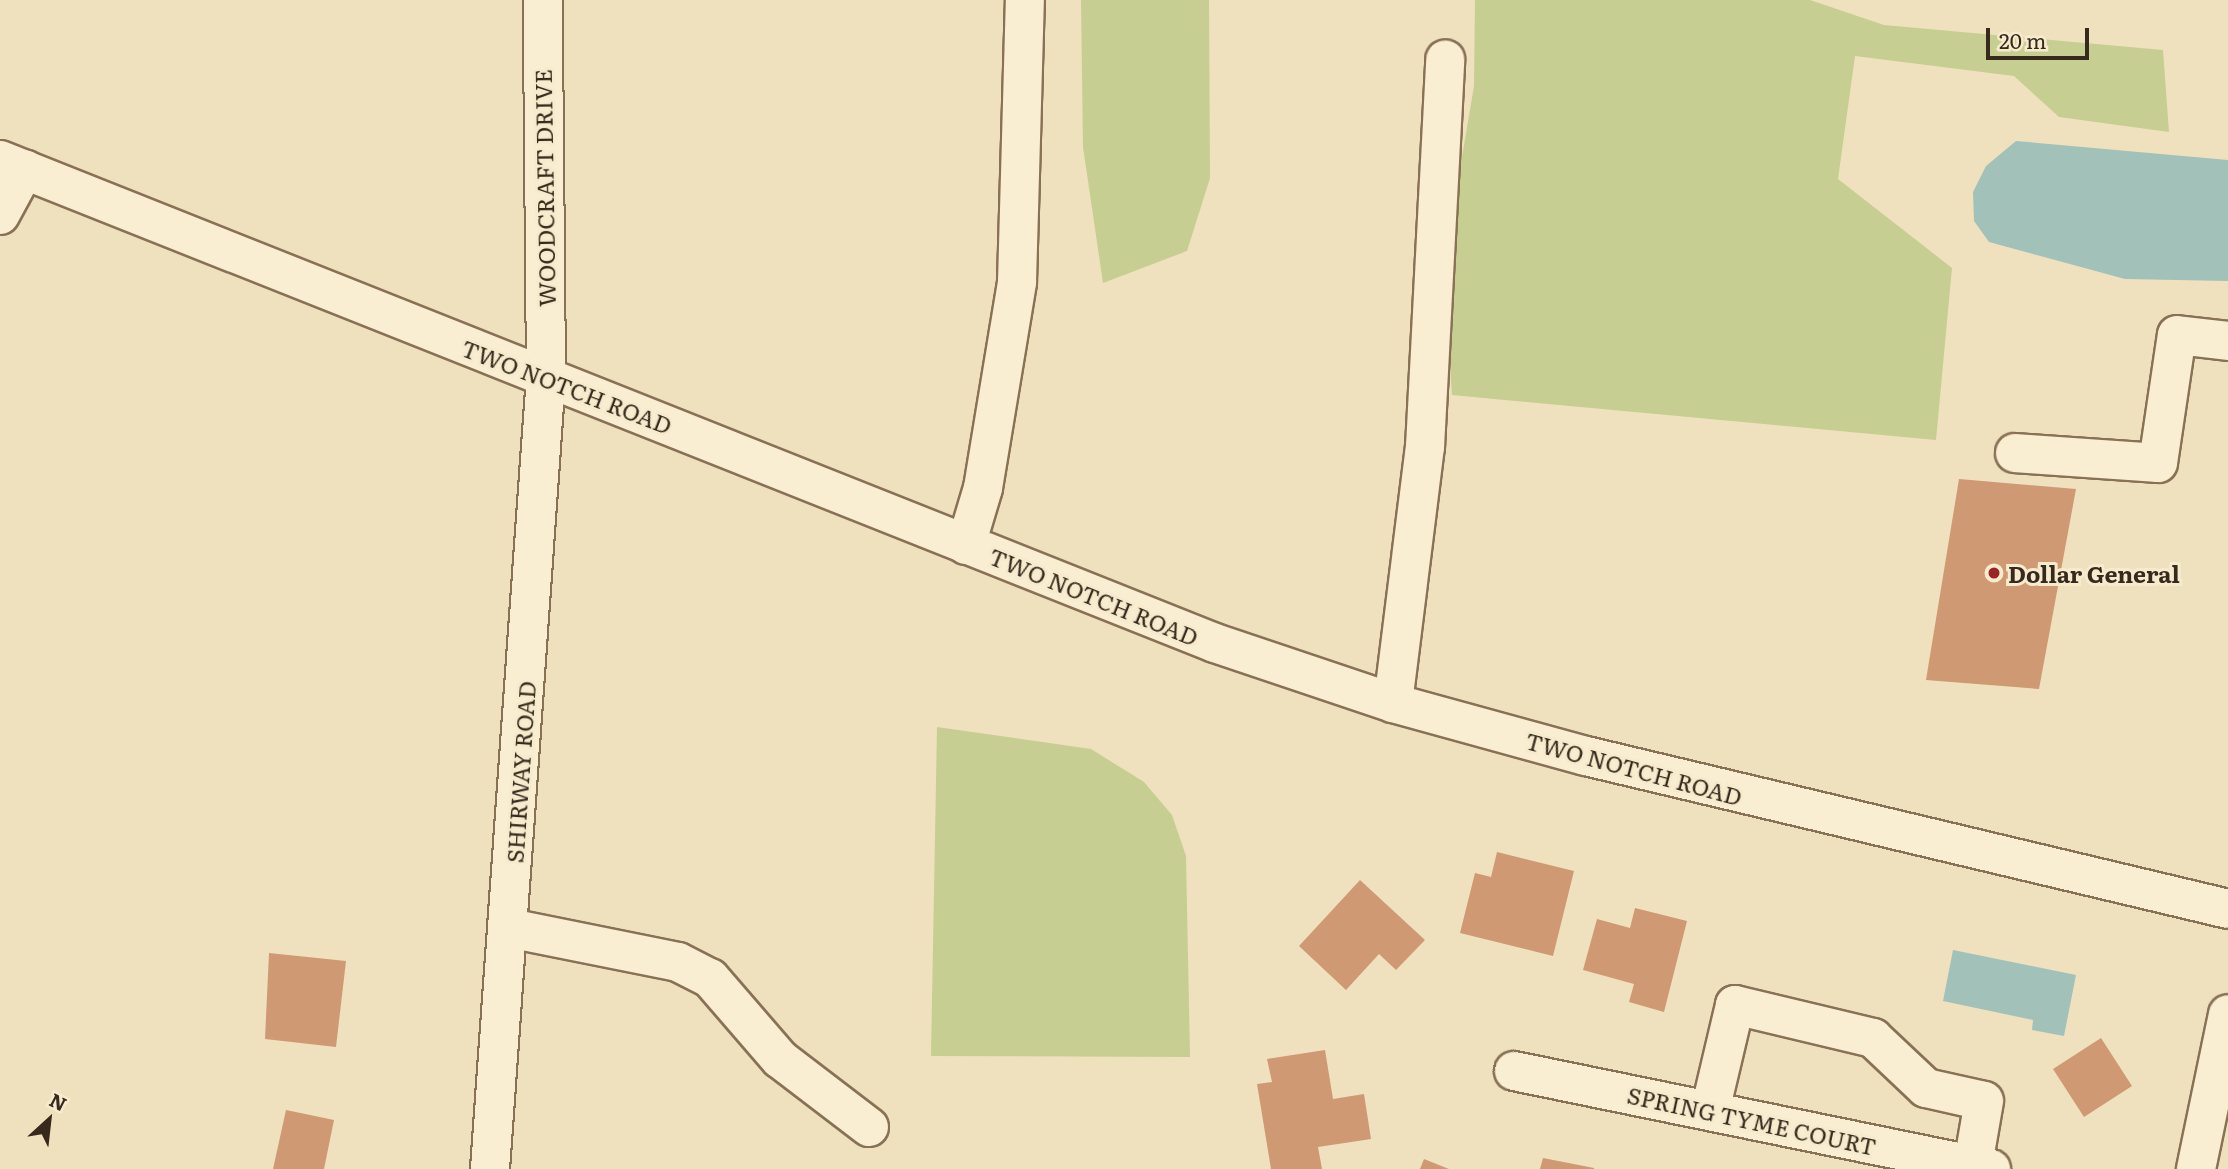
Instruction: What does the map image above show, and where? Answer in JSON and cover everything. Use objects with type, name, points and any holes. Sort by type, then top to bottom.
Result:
[{"type":"street","name":"WOODCRAFT DRIVE","points":[[543,0],[546,376]]},
{"type":"street","points":[[966,545],[983,488],[1017,282],[1025,0]]},
{"type":"street","points":[[1393,703],[1425,447],[1445,60]]},
{"type":"street","name":"TWO NOTCH ROAD","points":[[13,165],[1215,643],[1393,703],[1785,807],[2228,909]]},
{"type":"street","points":[[0,215],[13,165]]},
{"type":"street","points":[[2015,453],[2158,463],[2177,335],[2228,341]]},
{"type":"street","name":"SHIRWAY ROAD","points":[[490,1169],[546,376]]},
{"type":"street","points":[[509,928],[678,962],[710,978],[780,1059],[869,1127]]},
{"type":"street","points":[[1710,1111],[1735,1005],[1873,1038],[1927,1088],[1984,1101],[1982,1167]]},
{"type":"street","points":[[2196,1169],[2228,1014]]},
{"type":"street","name":"SPRING TYME COURT","points":[[1514,1071],[1982,1167]]},
{"type":"green space","points":[[1081,0],[1209,0],[1210,178],[1187,251],[1103,283],[1083,147]]},
{"type":"green space","points":[[1475,0],[1810,0],[1884,25],[2163,50],[2169,132],[2059,117],[2014,76],[1855,56],[1838,179],[1952,268],[1936,440],[1452,395],[1443,269],[1474,86]]},
{"type":"green space","points":[[937,727],[1091,749],[1144,782],[1172,815],[1186,856],[1190,1057],[931,1056]]},
{"type":"water","points":[[2016,141],[2228,160],[2228,281],[2125,279],[1989,242],[1974,221],[1973,192],[1986,166]]},
{"type":"water","points":[[1953,950],[2076,975],[2064,1036],[2032,1030],[2033,1020],[1943,1001]]},
{"type":"building","points":[[1959,479],[2076,489],[2039,689],[1926,680]]},
{"type":"building","points":[[1497,852],[1574,871],[1553,956],[1460,933],[1475,873],[1491,877]]},
{"type":"building","points":[[1360,880],[1425,940],[1396,970],[1379,954],[1346,990],[1299,946]]},
{"type":"building","points":[[1635,908],[1687,921],[1664,1012],[1629,1002],[1634,984],[1583,970],[1597,919],[1630,928]]},
{"type":"building","points":[[269,953],[346,961],[336,1047],[265,1039]]},
{"type":"building","points":[[2101,1038],[2132,1086],[2084,1117],[2053,1069]]},
{"type":"building","points":[[1325,1050],[1333,1099],[1364,1094],[1371,1139],[1318,1147],[1322,1169],[1271,1169],[1257,1084],[1272,1082],[1267,1059]]},
{"type":"building","points":[[286,1110],[334,1120],[324,1169],[273,1169]]},
{"type":"building","points":[[1543,1158],[1594,1168],[1594,1169],[1540,1169]]},
{"type":"building","points":[[1424,1159],[1449,1169],[1420,1169]]},
{"type":"place","name":"Dollar General","points":[[1994,573]]}]
